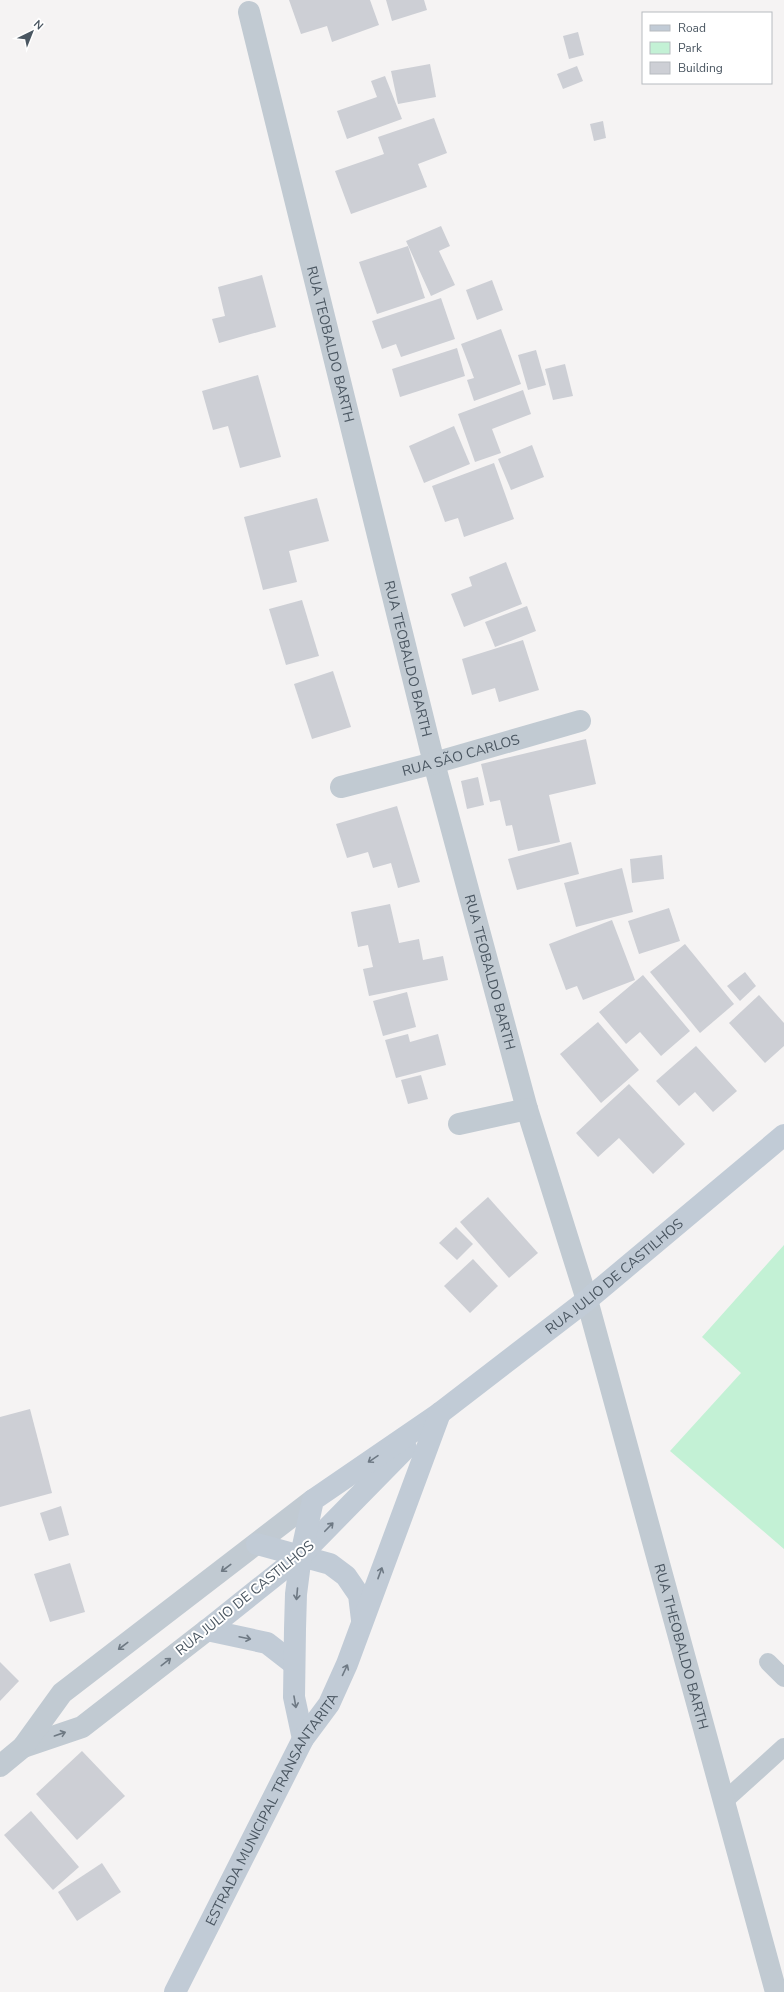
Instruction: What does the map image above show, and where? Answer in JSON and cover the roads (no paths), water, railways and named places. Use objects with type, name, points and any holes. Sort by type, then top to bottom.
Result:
[{"type":"main road","name":"RUA JULIO DE CASTILHOS","points":[[313,1500],[440,1413],[587,1300],[784,1135]]},
{"type":"main road","name":"RUA JULIO DE CASTILHOS","points":[[207,1630],[302,1555],[440,1413]]},
{"type":"main road","name":"ESTRADA MUNICIPAL TRANSANTARITA","points":[[175,1992],[303,1739],[329,1704],[348,1664],[440,1413]]},
{"type":"main road","points":[[303,1739],[294,1697],[296,1594],[313,1500]]},
{"type":"main road","points":[[257,1544],[302,1555],[330,1564],[346,1576],[359,1595],[362,1623]]},
{"type":"main road","points":[[207,1630],[267,1643],[294,1664]]},
{"type":"street","name":"RUA TEOBALDO BARTH","points":[[251,6],[434,763],[527,1109],[587,1300]]},
{"type":"street","name":"RUA SÃO CARLOS","points":[[341,787],[434,763],[580,721]]},
{"type":"street","points":[[459,1124],[527,1109]]},
{"type":"street","name":"RUA THEOBALDO BARTH","points":[[587,1300],[776,1992]]},
{"type":"street","name":"RUA JULIO DE CASTILHOS","points":[[0,1766],[23,1747],[62,1693],[313,1500]]},
{"type":"street","name":"RUA JULIO DE CASTILHOS","points":[[23,1747],[82,1727],[207,1630]]},
{"type":"lane","points":[[768,1662],[784,1678]]},
{"type":"lane","points":[[723,1802],[784,1747]]}]
